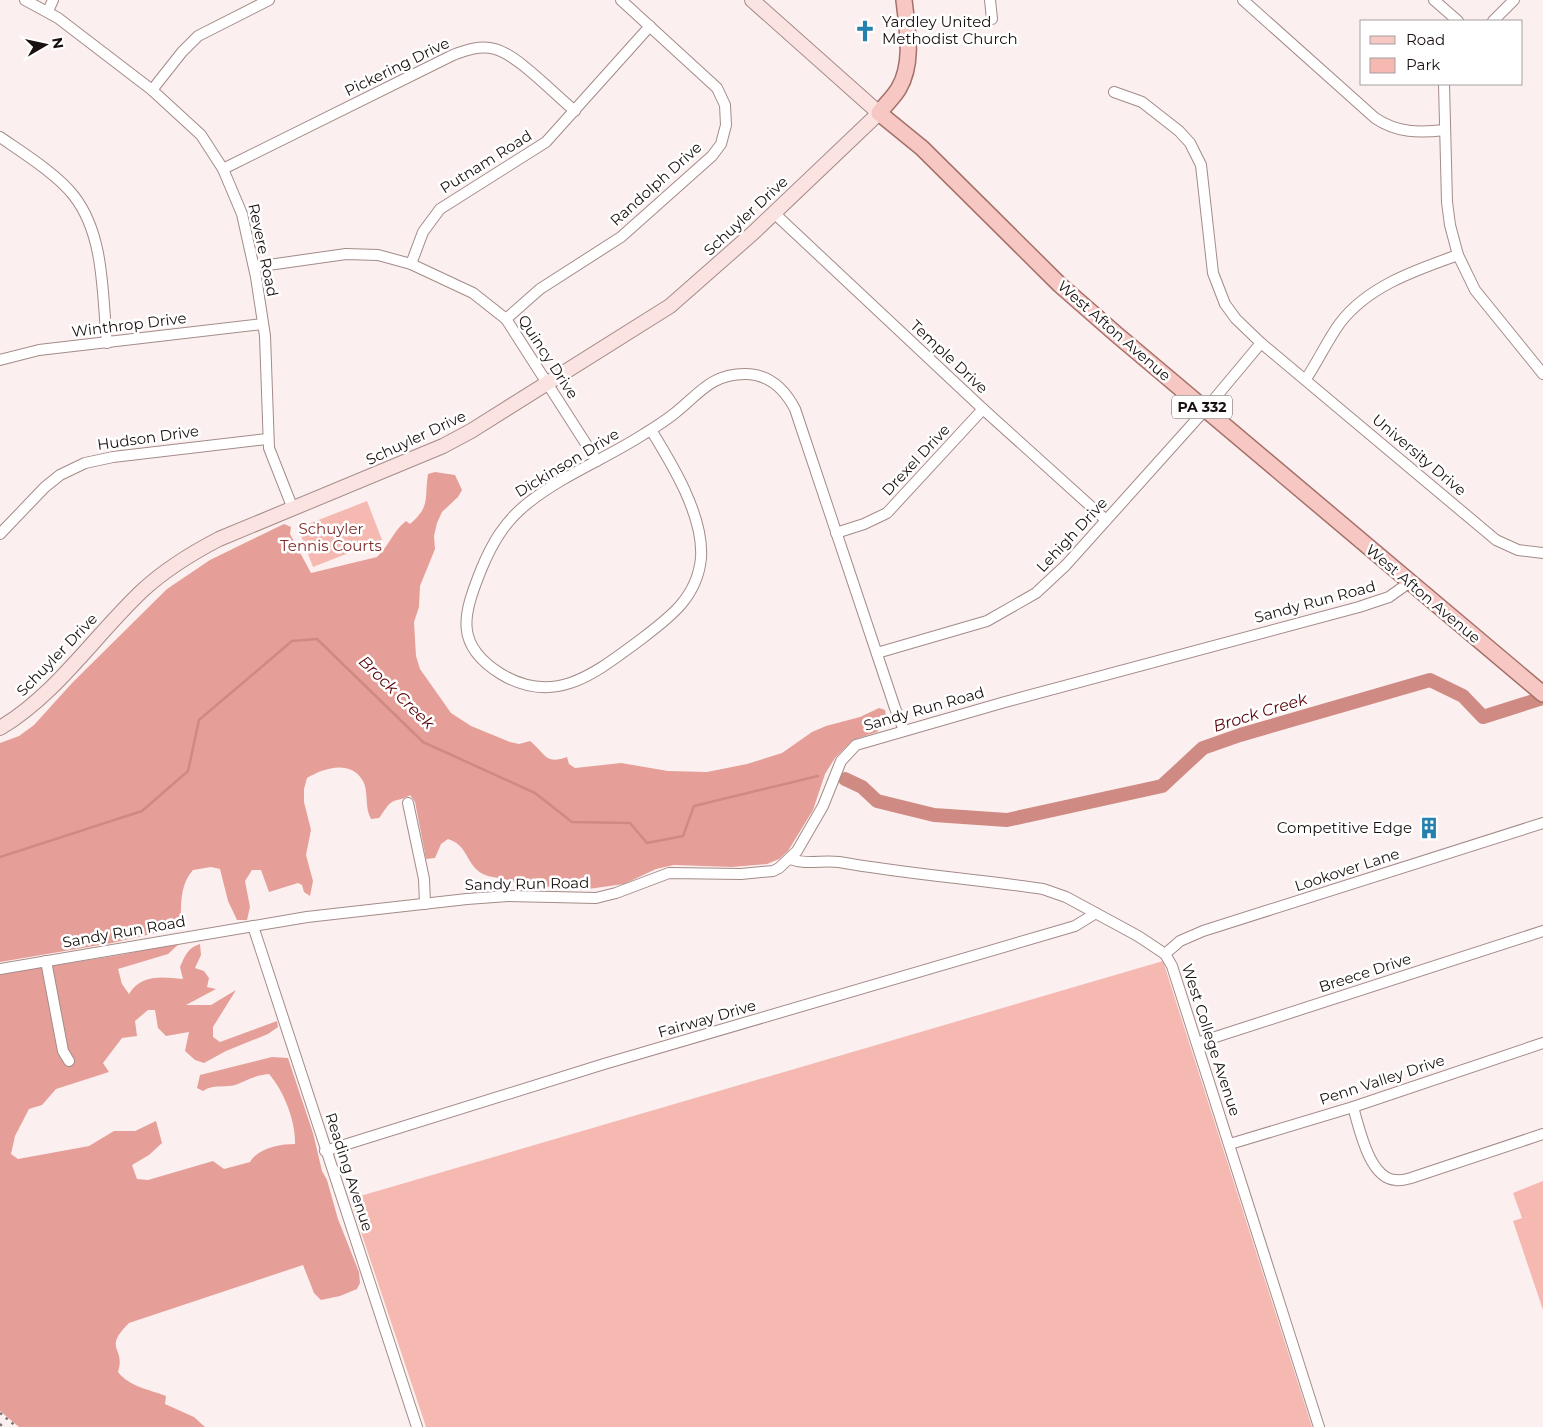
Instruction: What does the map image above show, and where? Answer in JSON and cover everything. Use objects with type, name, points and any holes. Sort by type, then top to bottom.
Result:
[{"type":"main road","points":[[879,112],[898,90],[906,67],[907,41],[904,0]]},
{"type":"main road","name":"West Afton Avenue","points":[[879,112],[922,148],[970,194],[1001,228],[1060,284],[1540,692]]},
{"type":"street","name":"Revere Road","points":[[25,0],[48,11],[152,90],[201,135],[223,169],[242,214],[254,267],[263,324],[267,438],[271,457],[293,509]]},
{"type":"street","points":[[48,11],[54,0]]},
{"type":"street","points":[[152,90],[182,52],[198,36],[269,0]]},
{"type":"street","name":"Randolph Drive","points":[[506,319],[540,289],[601,251],[640,222],[712,156],[721,144],[727,115],[725,105],[717,88],[621,0]]},
{"type":"street","points":[[752,0],[879,112]]},
{"type":"street","points":[[990,0],[992,19]]},
{"type":"street","points":[[1243,0],[1375,118],[1394,129],[1419,132],[1445,130]]},
{"type":"street","points":[[1434,0],[1457,20]]},
{"type":"street","points":[[1494,20],[1514,0]]},
{"type":"street","name":"Putnam Road","points":[[411,264],[423,232],[444,206],[531,153],[557,132],[650,26]]},
{"type":"street","name":"Pickering Drive","points":[[223,169],[453,55],[475,48],[494,49],[511,56],[575,111]]},
{"type":"street","points":[[1444,85],[1448,210],[1458,255],[1475,290],[1543,374]]},
{"type":"street","name":"University Drive","points":[[1114,92],[1142,102],[1190,143],[1201,164],[1213,272],[1225,304],[1236,319],[1260,343],[1306,379],[1496,540],[1518,550],[1543,553]]},
{"type":"street","name":"Schuyler Drive","points":[[0,728],[34,703],[132,602],[173,566],[219,539],[443,446],[548,384],[670,306],[774,213],[879,112]]},
{"type":"street","points":[[0,137],[71,192],[86,215],[95,239],[107,343]]},
{"type":"street","name":"Temple Drive","points":[[774,213],[983,409],[1106,520]]},
{"type":"street","name":"Quincy Drive","points":[[254,267],[346,254],[378,256],[411,264],[473,293],[506,319],[597,461]]},
{"type":"street","points":[[1306,379],[1340,324],[1362,301],[1395,280],[1458,255]]},
{"type":"street","name":"Winthrop Drive","points":[[0,360],[39,350],[263,324]]},
{"type":"street","name":"Lehigh Drive","points":[[877,653],[971,627],[1010,610],[1050,581],[1206,410],[1260,343]]},
{"type":"street","name":"Dickinson Drive","points":[[651,430],[681,480],[698,532],[701,555],[692,590],[685,602],[665,621],[587,678],[563,685],[544,686],[517,681],[484,662],[470,644],[465,620],[470,597],[491,547],[512,518],[543,492],[651,430],[674,414],[697,392],[712,381],[726,376],[746,374],[766,378],[783,391],[795,410],[904,730]]},
{"type":"street","name":"Drexel Drive","points":[[836,532],[864,524],[887,513],[983,409]]},
{"type":"street","name":"Hudson Drive","points":[[0,534],[45,487],[60,475],[86,463],[113,457],[267,438]]},
{"type":"street","name":"Sandy Run Road","points":[[0,969],[253,926],[425,904],[508,896],[596,898],[616,893],[669,873],[754,874],[779,868],[790,859],[823,806],[837,769],[847,752],[861,743],[1359,607],[1389,597],[1410,582]]},
{"type":"street","points":[[408,803],[424,879],[425,904]]},
{"type":"street","name":"Lookover Lane","points":[[1165,954],[1180,941],[1203,931],[1543,823]]},
{"type":"street","name":"West College Avenue","points":[[790,859],[807,863],[837,862],[879,870],[1043,889],[1066,897],[1165,954],[1172,966],[1230,1144],[1319,1427]]},
{"type":"street","name":"Fairway Drive","points":[[326,1151],[604,1064],[1075,926],[1096,913]]},
{"type":"street","name":"Reading Avenue","points":[[253,926],[417,1427]]},
{"type":"street","name":"Breece Drive","points":[[1197,1043],[1543,931]]},
{"type":"street","points":[[46,961],[63,1051],[69,1061]]},
{"type":"street","name":"Penn Valley Drive","points":[[1230,1144],[1353,1107],[1543,1043]]},
{"type":"street","points":[[1353,1107],[1374,1166],[1382,1176],[1395,1180],[1412,1178],[1543,1134]]},
{"type":"green space","name":"Schuyler Tennis Courts","points":[[367,501],[382,540],[313,567],[298,528]]},
{"type":"green space","points":[[1163,961],[1312,1427],[426,1427],[350,1199]]},
{"type":"green space","points":[[1543,1181],[1543,1310],[1513,1221],[1522,1218],[1513,1193]]},
{"type":"shaded area","points":[[435,472],[455,475],[462,490],[458,497],[442,512],[437,523],[434,536],[435,549],[420,586],[419,607],[414,622],[416,656],[420,669],[451,713],[471,726],[510,742],[519,744],[530,741],[546,757],[554,760],[567,757],[569,764],[575,768],[621,763],[668,771],[707,772],[747,764],[782,753],[812,732],[826,726],[860,717],[879,708],[885,710],[887,720],[877,732],[853,740],[835,758],[825,774],[813,810],[788,851],[779,859],[767,864],[732,867],[674,865],[656,869],[624,884],[581,890],[558,886],[524,889],[510,880],[481,873],[473,865],[462,848],[448,839],[441,844],[435,858],[426,859],[415,802],[410,795],[392,802],[379,818],[371,819],[363,781],[358,774],[351,770],[336,768],[321,771],[307,778],[304,789],[304,802],[311,830],[306,855],[313,881],[310,896],[304,892],[302,885],[298,883],[269,892],[261,870],[252,870],[245,881],[250,907],[247,920],[237,920],[228,901],[220,869],[211,867],[193,870],[188,876],[183,890],[181,927],[112,943],[0,962],[0,743],[19,736],[34,725],[73,682],[167,589],[210,560],[284,524],[291,527],[290,534],[311,573],[377,557],[406,521],[410,524],[417,518],[424,507],[428,474]]},
{"type":"shaded area","points":[[180,943],[168,954],[118,969],[122,984],[129,994],[140,983],[153,978],[183,979],[180,967],[183,959],[189,950],[200,944],[201,955],[195,968],[204,971],[209,978],[207,987],[216,989],[186,1005],[211,1005],[236,990],[213,1027],[213,1037],[220,1042],[277,1021],[278,1027],[268,1034],[226,1051],[204,1063],[195,1060],[185,1051],[189,1032],[166,1036],[158,1028],[155,1010],[148,1010],[135,1021],[137,1036],[122,1038],[103,1063],[109,1072],[56,1089],[42,1105],[29,1109],[15,1136],[11,1154],[18,1159],[89,1146],[114,1131],[135,1131],[156,1121],[162,1143],[149,1155],[132,1165],[137,1179],[148,1180],[213,1161],[224,1169],[250,1162],[258,1153],[264,1150],[276,1146],[295,1144],[291,1117],[280,1089],[269,1074],[257,1076],[234,1085],[212,1087],[203,1091],[197,1088],[200,1075],[272,1057],[288,1058],[313,1133],[322,1171],[327,1180],[338,1219],[359,1272],[360,1283],[357,1289],[340,1296],[321,1300],[314,1293],[303,1265],[129,1323],[117,1338],[116,1348],[120,1364],[118,1372],[134,1384],[166,1396],[165,1404],[194,1417],[205,1427],[19,1427],[0,1411],[0,974],[120,955]]},
{"type":"waterway","name":"Brock Creek","points":[[0,857],[142,811],[188,771],[199,720],[292,641],[317,639],[423,742],[535,793],[572,822],[630,823],[647,843],[683,836],[694,806],[818,776]]},
{"type":"waterway","name":"Brock Creek","points":[[845,779],[862,787],[877,801],[934,815],[1007,820],[1162,786],[1203,748],[1240,735],[1430,680],[1463,696],[1483,717],[1543,698]]},
{"type":"railway","points":[[0,1413],[17,1427]]},
{"type":"railway","points":[[0,1424],[3,1427]]},
{"type":"place","name":"Yardley United Methodist Church","points":[[865,31]]},
{"type":"place","name":"Competitive Edge","points":[[1429,828]]}]
